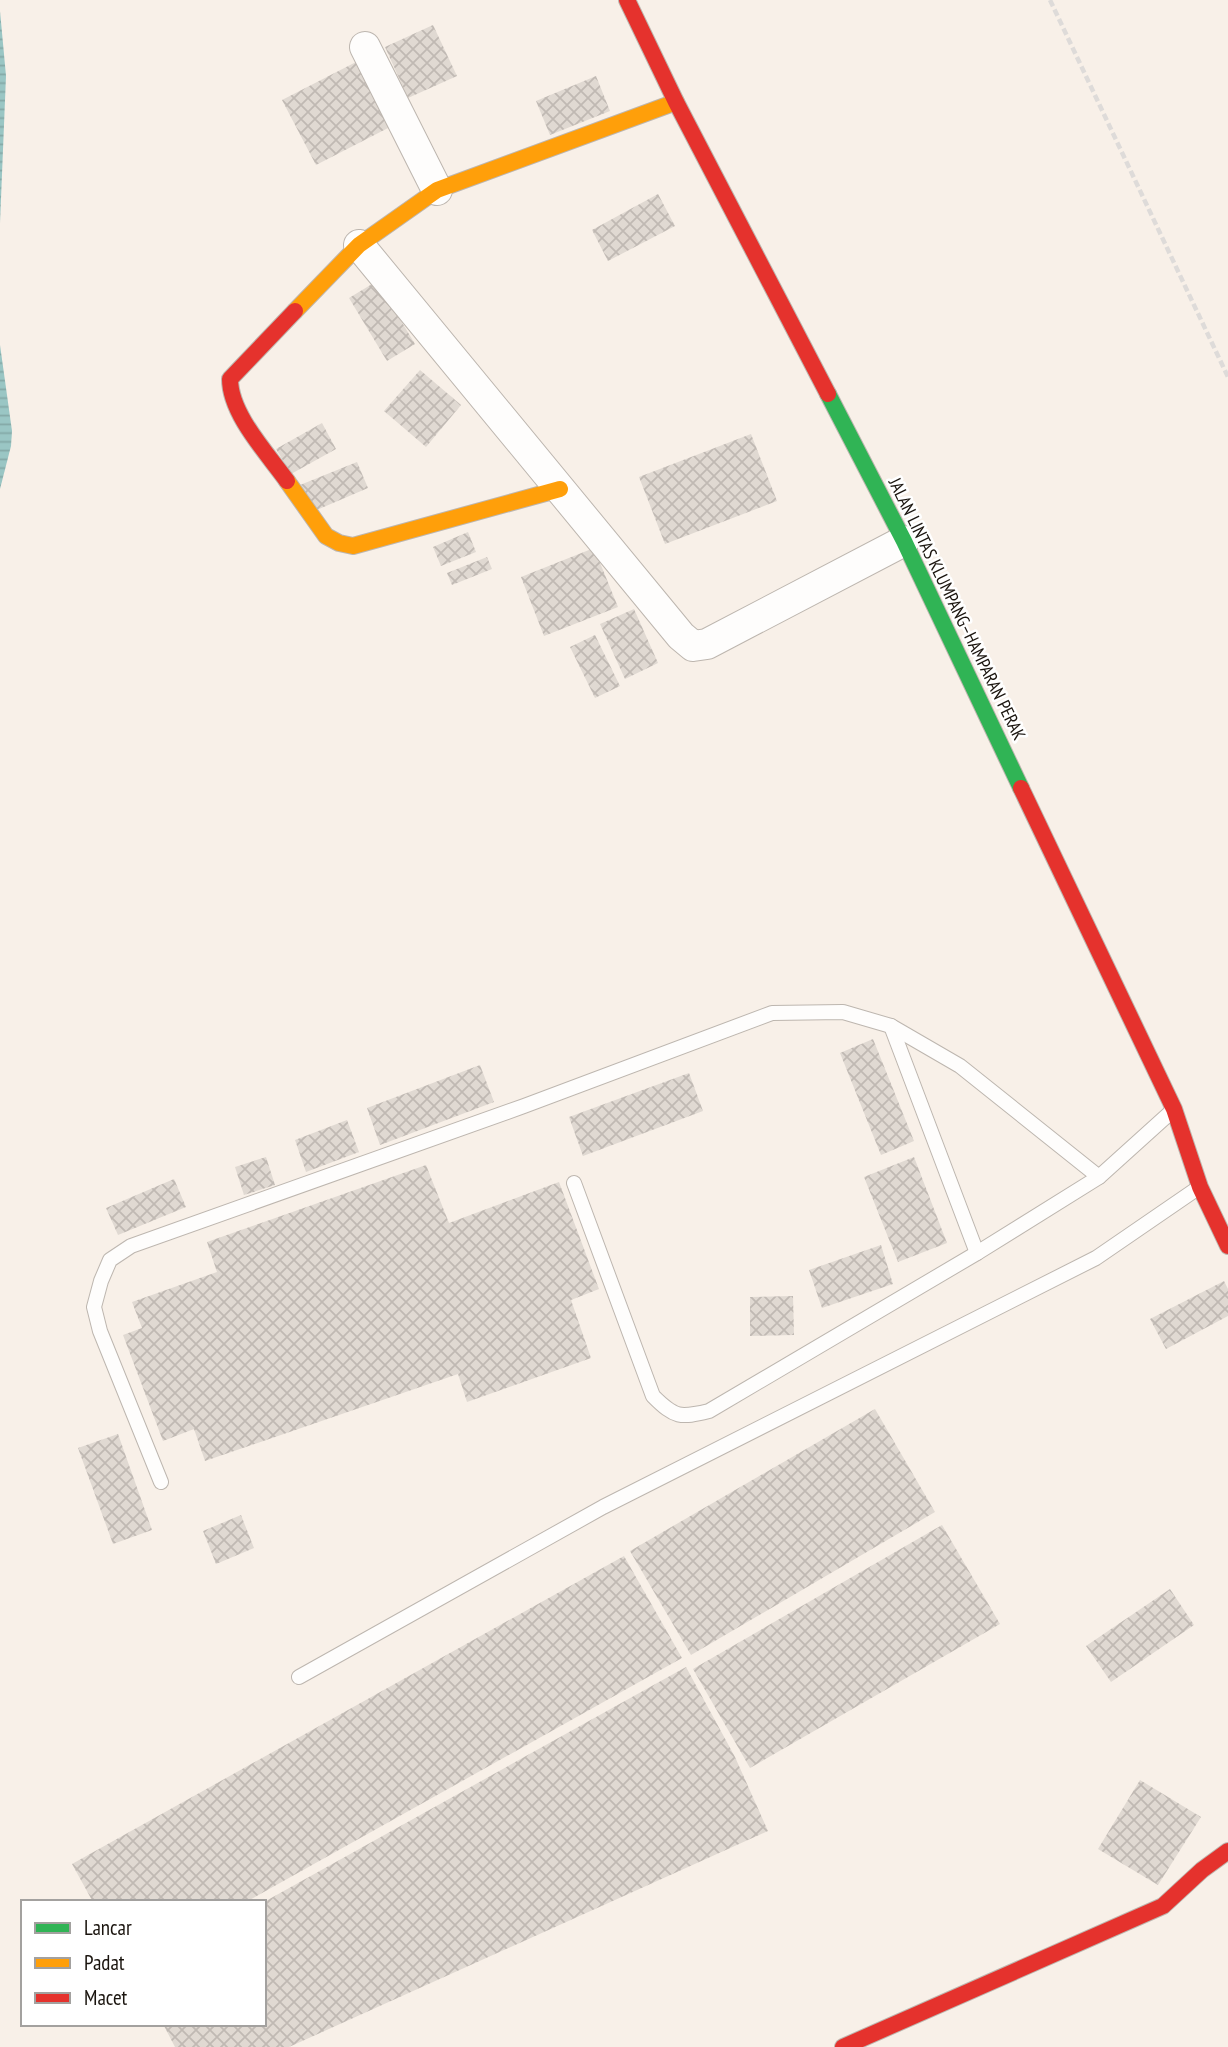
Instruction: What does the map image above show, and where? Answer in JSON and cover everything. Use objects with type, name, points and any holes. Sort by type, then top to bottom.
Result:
[{"type":"street","name":"JALAN LINTAS KLUMPANG–HAMPARAN PERAK","points":[[627,0],[676,102],[905,541],[1174,1109],[1200,1186],[1228,1245]]},
{"type":"street","points":[[365,47],[437,190]]},
{"type":"street","points":[[560,489],[353,546],[339,543],[326,536],[243,419],[230,393],[230,379],[359,245],[437,190],[676,102]]},
{"type":"street","points":[[359,245],[681,636],[693,646],[707,644],[905,541]]},
{"type":"street","points":[[843,2047],[1163,1906],[1202,1870],[1228,1851]]},
{"type":"lane","points":[[161,1482],[100,1331],[94,1307],[110,1260],[131,1245],[485,1121],[772,1013],[843,1012],[891,1026],[960,1066],[1099,1177]]},
{"type":"lane","points":[[891,1026],[977,1253]]},
{"type":"lane","points":[[575,1183],[653,1396],[670,1412],[684,1418],[709,1412],[977,1253],[1099,1177],[1174,1109]]},
{"type":"lane","points":[[299,1677],[591,1513],[1096,1258],[1200,1186]]},
{"type":"path","points":[[1049,0],[1228,377]]},
{"type":"water","points":[[0,11],[6,76],[0,223]]},
{"type":"water","points":[[0,345],[12,431],[0,489]]},
{"type":"building","points":[[433,25],[457,76],[408,98],[385,47]]},
{"type":"building","points":[[356,62],[390,127],[316,165],[282,100]]},
{"type":"building","points":[[596,76],[610,111],[550,135],[536,101]]},
{"type":"building","points":[[658,194],[675,226],[608,261],[592,230]]},
{"type":"building","points":[[377,281],[415,344],[387,361],[349,298]]},
{"type":"building","points":[[420,370],[461,405],[426,447],[384,411]]},
{"type":"building","points":[[322,423],[336,449],[291,474],[276,449]]},
{"type":"building","points":[[751,434],[777,501],[665,544],[639,477]]},
{"type":"building","points":[[357,462],[368,488],[312,512],[300,485]]},
{"type":"building","points":[[468,532],[476,552],[441,566],[433,547]]},
{"type":"building","points":[[594,548],[618,607],[544,636],[521,577]]},
{"type":"building","points":[[487,557],[492,569],[452,585],[447,573]]},
{"type":"building","points":[[634,609],[658,663],[625,679],[600,624]]},
{"type":"building","points":[[595,635],[620,686],[595,698],[570,647]]},
{"type":"building","points":[[873,1039],[914,1141],[881,1155],[840,1053]]},
{"type":"building","points":[[480,1065],[494,1102],[380,1145],[367,1108]]},
{"type":"building","points":[[689,1073],[703,1111],[583,1156],[569,1117]]},
{"type":"building","points":[[347,1120],[359,1152],[306,1172],[295,1140]]},
{"type":"building","points":[[266,1157],[275,1185],[244,1195],[235,1167]]},
{"type":"building","points":[[914,1157],[947,1243],[898,1262],[864,1177]]},
{"type":"building","points":[[426,1165],[449,1223],[559,1182],[599,1289],[571,1300],[591,1358],[467,1402],[458,1374],[205,1461],[194,1429],[163,1441],[123,1335],[142,1328],[132,1302],[217,1272],[207,1242]]},
{"type":"building","points":[[174,1179],[186,1207],[118,1235],[106,1208]]},
{"type":"building","points":[[881,1245],[893,1284],[822,1308],[809,1270]]},
{"type":"building","points":[[1224,1281],[1228,1289],[1228,1316],[1166,1349],[1150,1319]]},
{"type":"building","points":[[793,1296],[794,1335],[750,1336],[750,1297]]},
{"type":"building","points":[[875,1409],[935,1512],[691,1655],[630,1551]]},
{"type":"building","points":[[118,1434],[152,1530],[113,1544],[78,1448]]},
{"type":"building","points":[[241,1515],[254,1548],[216,1564],[203,1531]]},
{"type":"building","points":[[942,1525],[1000,1624],[750,1768],[693,1669]]},
{"type":"building","points":[[624,1556],[682,1658],[250,1900],[92,1900],[72,1864]]},
{"type":"building","points":[[1170,1589],[1194,1625],[1111,1682],[1086,1646]]},
{"type":"building","points":[[686,1667],[735,1757],[768,1831],[289,2047],[175,2047],[164,2026],[266,2026],[266,1901]]},
{"type":"building","points":[[1140,1780],[1201,1817],[1158,1885],[1098,1849]]},
{"type":"traffic: fast","points":[[828,394],[904,541],[1021,788]]},
{"type":"traffic: slow","points":[[295,311],[359,245],[437,190],[676,102]]},
{"type":"traffic: slow","points":[[287,481],[326,536],[353,546],[560,489]]},
{"type":"traffic: jam","points":[[627,0],[676,102],[828,394]]},
{"type":"traffic: jam","points":[[287,481],[243,419],[236,406],[230,379],[295,311]]},
{"type":"traffic: jam","points":[[1021,788],[1174,1109],[1200,1187],[1228,1246]]},
{"type":"traffic: jam","points":[[843,2047],[1163,1906],[1202,1870],[1228,1851]]}]
